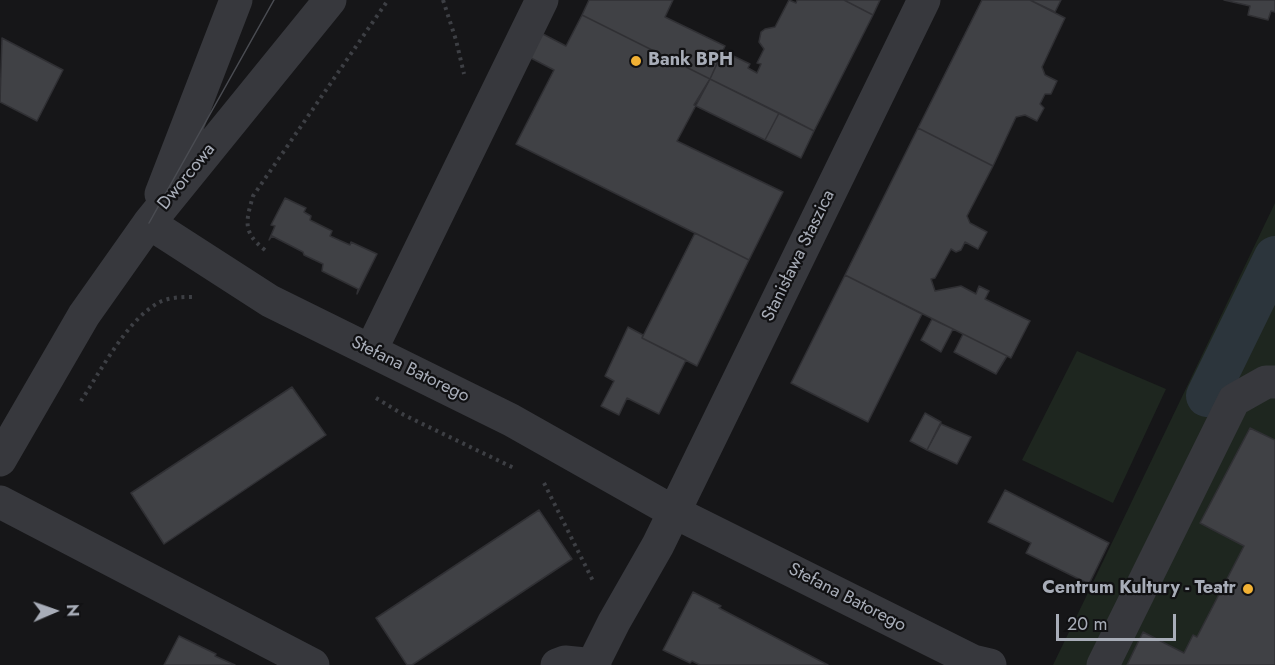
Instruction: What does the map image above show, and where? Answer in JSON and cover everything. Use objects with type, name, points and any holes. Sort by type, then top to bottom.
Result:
[{"type":"street","name":"Dworcowa","points":[[149,223],[236,0]]},
{"type":"street","name":"Dworcowa","points":[[149,223],[330,0]]},
{"type":"street","points":[[371,350],[542,0]]},
{"type":"street","name":"Stanisława Staszica","points":[[674,512],[924,0]]},
{"type":"street","name":"Stefana Batorego","points":[[149,223],[270,301],[511,420],[674,512],[973,661],[990,665]]},
{"type":"street","points":[[0,460],[84,315],[149,223]]},
{"type":"street","points":[[1102,665],[1234,400],[1266,382],[1275,382]]},
{"type":"street","points":[[0,502],[313,665]]},
{"type":"street","points":[[557,665],[565,662],[594,664],[614,622],[674,512]]},
{"type":"path","points":[[272,255],[255,242],[246,221],[253,196],[388,0]]},
{"type":"path","points":[[442,0],[456,40],[464,74]]},
{"type":"path","points":[[75,410],[132,324],[159,302],[177,297],[196,297]]},
{"type":"path","points":[[543,482],[614,622]]},
{"type":"shaded area","points":[[1275,203],[1275,665],[1053,665],[1084,601]]},
{"type":"shaded area","points":[[1077,351],[1166,389],[1113,503],[1022,460]]},
{"type":"building","points":[[589,0],[673,0],[665,17],[725,46],[710,79],[582,15]]},
{"type":"building","points":[[789,0],[796,3],[797,0],[844,0],[873,15],[814,131],[710,79],[723,51],[750,64],[748,68],[757,73],[761,64],[757,63],[764,49],[759,42],[761,32],[775,27]]},
{"type":"building","points":[[844,0],[880,0],[873,15]]},
{"type":"building","points":[[982,0],[1030,0],[1065,18],[1042,67],[1045,75],[1057,81],[1051,94],[1045,94],[1040,104],[1044,108],[1037,121],[1025,115],[1016,117],[993,166],[918,128]]},
{"type":"building","points":[[1030,0],[1061,0],[1055,12]]},
{"type":"building","points":[[1224,0],[1275,0],[1275,12],[1271,11],[1268,20],[1248,15],[1250,6]]},
{"type":"building","points":[[582,15],[710,79],[677,141],[783,192],[749,260],[516,144],[554,70],[529,57],[541,33],[566,46]]},
{"type":"building","points":[[2,38],[63,70],[37,121],[0,102]]},
{"type":"building","points":[[710,79],[779,113],[765,140],[694,105]]},
{"type":"building","points":[[779,113],[814,131],[801,158],[765,140]]},
{"type":"building","points":[[918,128],[993,166],[967,216],[970,223],[987,232],[978,249],[965,242],[961,250],[956,252],[951,249],[935,278],[931,279],[935,291],[961,286],[976,294],[979,286],[989,291],[985,299],[1030,321],[1011,358],[845,275]]},
{"type":"building","points":[[285,198],[306,208],[304,212],[311,216],[310,220],[332,231],[330,236],[350,245],[351,242],[377,254],[357,294],[358,289],[322,271],[323,264],[272,236],[269,240],[275,226],[271,225]]},
{"type":"building","points":[[695,233],[749,260],[697,366],[642,338]]},
{"type":"building","points":[[845,275],[922,314],[868,422],[791,383]]},
{"type":"building","points":[[932,319],[953,329],[941,352],[921,340]]},
{"type":"building","points":[[628,327],[643,335],[642,338],[686,360],[659,414],[627,398],[619,415],[601,406],[614,381],[605,376]]},
{"type":"building","points":[[963,334],[1007,356],[996,374],[954,352]]},
{"type":"building","points":[[292,387],[326,435],[164,544],[131,493]]},
{"type":"building","points":[[925,413],[941,422],[927,450],[910,441]]},
{"type":"building","points":[[941,424],[971,437],[957,464],[927,450]]},
{"type":"building","name":"Centrum Kultury - Teatr","points":[[1250,428],[1275,440],[1275,665],[1127,665],[1143,632],[1184,653],[1193,635],[1197,637],[1244,546],[1200,523]]},
{"type":"building","points":[[1005,490],[1109,543],[1089,584],[1026,553],[1031,543],[988,522]]},
{"type":"building","points":[[539,510],[572,559],[412,665],[407,665],[376,618]]},
{"type":"building","points":[[693,592],[828,665],[700,665],[692,661],[690,663],[663,650]]},
{"type":"building","points":[[179,636],[216,654],[215,656],[235,665],[164,665]]},
{"type":"waterway","points":[[1207,396],[1275,257]]},
{"type":"tram line","points":[[149,223],[274,0]]},
{"type":"place","name":"Bank BPH","points":[[636,61]]},
{"type":"place","name":"Centrum Kultury - Teatr","points":[[1248,589]]}]
